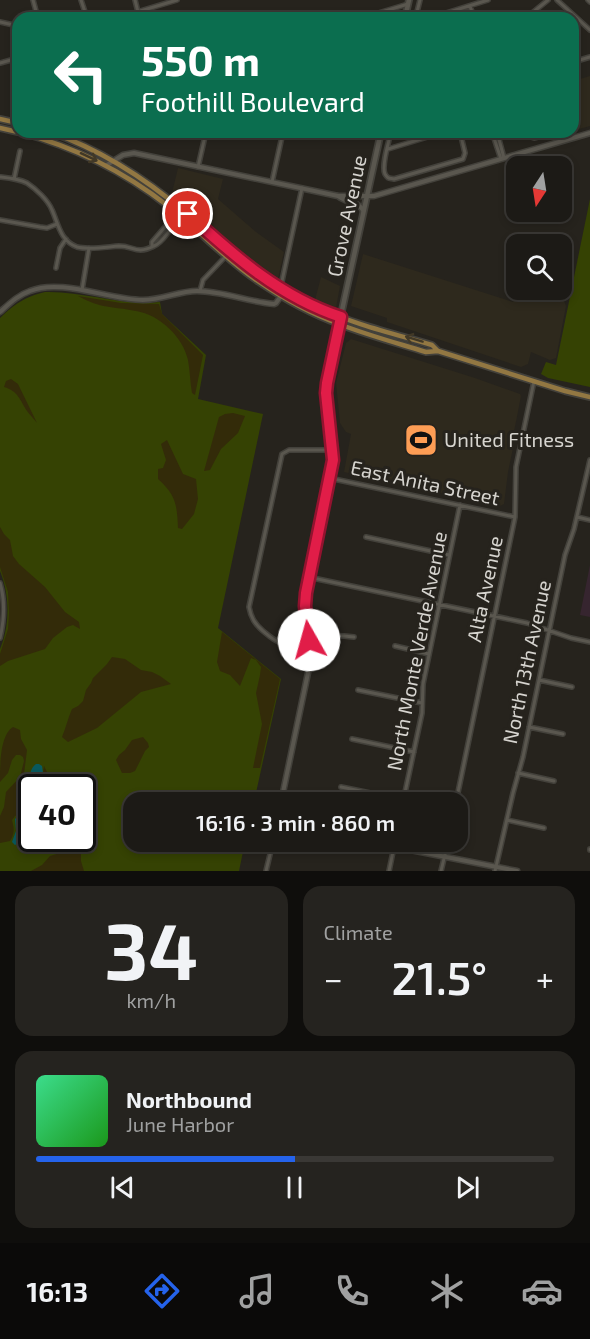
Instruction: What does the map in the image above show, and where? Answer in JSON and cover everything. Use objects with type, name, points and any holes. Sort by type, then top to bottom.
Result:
[{"type":"main road","points":[[37,138],[88,155],[107,165],[173,209],[228,254],[279,288],[320,309],[432,345],[438,351]]},
{"type":"main road","points":[[65,138],[91,148],[151,186],[175,203],[250,276],[281,296],[318,315],[426,352],[438,351],[590,396]]},
{"type":"main road","name":"Grove Avenue","points":[[339,324],[380,138]]},
{"type":"street","points":[[135,0],[138,12],[177,0]]},
{"type":"street","points":[[450,12],[488,0]]},
{"type":"street","points":[[535,12],[548,0]]},
{"type":"street","points":[[557,0],[570,12]]},
{"type":"street","points":[[384,12],[408,2]]},
{"type":"street","points":[[470,6],[472,12]]},
{"type":"street","points":[[198,167],[205,138]]},
{"type":"street","points":[[272,182],[282,138]]},
{"type":"street","points":[[390,138],[383,168],[389,178],[394,179],[465,158],[461,138]]},
{"type":"street","points":[[388,149],[417,138]]},
{"type":"street","points":[[494,138],[502,158]]},
{"type":"street","points":[[498,138],[502,158]]},
{"type":"street","points":[[107,165],[123,155],[134,153],[338,196],[366,197],[572,138]]},
{"type":"street","points":[[14,179],[20,151]]},
{"type":"street","points":[[0,177],[28,184],[48,203],[58,229],[77,247],[124,246],[142,250],[157,246],[176,224],[185,219]]},
{"type":"street","points":[[279,288],[302,188]]},
{"type":"street","points":[[338,196],[344,201],[359,204],[363,210]]},
{"type":"street","points":[[152,247],[152,242],[171,220],[173,209]]},
{"type":"street","points":[[0,220],[47,228],[57,224]]},
{"type":"street","points":[[171,220],[176,224]]},
{"type":"street","points":[[156,238],[160,242]]},
{"type":"street","points":[[56,268],[60,248],[66,239]]},
{"type":"street","points":[[81,290],[89,248]]},
{"type":"street","points":[[200,291],[203,280],[228,254]]},
{"type":"street","points":[[0,312],[18,297],[33,289],[50,286],[143,300],[184,291],[215,292],[271,304],[276,303],[281,296]]},
{"type":"street","name":"Grove Avenue","points":[[283,792],[309,668],[310,655],[305,606],[308,577],[333,460],[326,393],[339,324]]},
{"type":"street","name":"Alta Avenue","points":[[458,792],[515,517],[516,467],[534,381]]},
{"type":"street","points":[[333,450],[289,450],[282,454],[249,607],[253,620],[272,639],[280,643],[290,644],[333,635],[354,637]]},
{"type":"street","name":"North 13th Avenue","points":[[496,869],[565,555],[574,529],[590,460]]},
{"type":"street","name":"East Anita Street","points":[[329,478],[515,517]]},
{"type":"street","name":"North Monte Verde Avenue","points":[[406,792],[422,713],[423,684],[460,505]]},
{"type":"street","points":[[577,517],[590,520]]},
{"type":"street","points":[[366,537],[449,555]]},
{"type":"street","points":[[308,577],[527,623],[590,642]]},
{"type":"street","points":[[0,583],[3,598],[0,638]]},
{"type":"street","points":[[395,646],[429,654]]},
{"type":"street","points":[[539,680],[572,687]]},
{"type":"street","points":[[358,690],[422,703]]},
{"type":"street","points":[[529,727],[563,734]]},
{"type":"street","points":[[352,739],[414,752]]},
{"type":"street","points":[[518,773],[554,781]]},
{"type":"street","points":[[341,787],[364,792]]},
{"type":"street","points":[[507,820],[544,828]]},
{"type":"street","points":[[266,871],[271,852]]},
{"type":"street","points":[[389,871],[393,852]]},
{"type":"street","points":[[428,852],[496,869],[518,871]]},
{"type":"street","points":[[441,871],[446,852]]},
{"type":"shaded area","points":[[590,76],[590,126],[579,129],[579,79]]},
{"type":"shaded area","points":[[178,168],[223,179],[218,199],[256,232],[284,252],[278,279],[259,267],[172,193]]},
{"type":"shaded area","points":[[363,254],[513,302],[513,300],[561,300],[566,306],[556,358],[550,360],[531,352],[528,364],[521,367],[387,322],[387,318],[351,306]]},
{"type":"shaded area","points":[[321,277],[340,286],[336,308],[315,300]]},
{"type":"shaded area","points":[[351,339],[520,394],[504,504],[500,506],[344,472],[351,434],[346,432],[340,423],[336,383],[346,343]]},
{"type":"shaded area","points":[[590,565],[590,617],[580,615]]},
{"type":"green space","points":[[590,199],[590,387],[548,378],[541,374],[546,362],[556,365],[569,300],[572,300],[572,287]]},
{"type":"green space","points":[[45,292],[59,292],[131,302],[160,302],[162,314],[206,355],[198,399],[263,414],[218,628],[281,679],[256,792],[123,792],[123,852],[243,852],[239,871],[0,871],[0,649],[6,630],[8,610],[6,590],[0,571],[0,318],[31,296]]},
{"type":"sand","points":[[78,296],[121,303],[159,304],[162,314],[203,355],[195,395],[192,393],[189,364],[185,351],[176,335],[162,322],[145,313],[100,305]]},
{"type":"sand","points":[[11,379],[18,384],[37,423],[16,393],[4,387],[6,381]]},
{"type":"sand","points":[[233,413],[245,416],[238,433],[221,449],[210,470],[204,471],[219,417]]},
{"type":"sand","points":[[167,440],[183,474],[196,479],[198,499],[194,514],[182,529],[178,528],[172,495],[158,479],[158,469],[163,468],[166,460],[161,444]]},
{"type":"sand","points":[[0,527],[10,540],[13,556],[19,564],[45,587],[65,612],[79,622],[80,629],[73,625],[67,627],[53,638],[45,649],[8,661],[0,666],[0,654],[8,629],[9,613],[8,592],[0,567]]},
{"type":"sand","points":[[222,632],[280,679],[260,768],[253,768],[262,724],[256,693],[261,667],[256,660],[251,658],[240,686],[230,675],[220,671],[217,662]]},
{"type":"sand","points":[[112,657],[125,659],[141,670],[152,672],[171,684],[141,692],[97,728],[68,742],[62,737],[72,709],[83,701],[93,678]]},
{"type":"sand","points":[[13,727],[20,730],[21,739],[27,750],[24,774],[21,774],[23,757],[16,755],[8,773],[0,782],[3,743]]},
{"type":"sand","points":[[143,737],[149,747],[135,771],[122,773],[116,760],[132,740]]},
{"type":"sand","points":[[18,779],[18,814],[12,820],[13,835],[10,841],[0,843],[0,816],[6,792]]},
{"type":"sand","points":[[81,852],[84,871],[31,871],[42,865],[50,856]]},
{"type":"water","points":[[36,764],[42,766],[43,774],[30,774]]},
{"type":"water","points":[[18,816],[18,843],[15,845],[12,842],[16,831],[15,819]]},
{"type":"place","name":"United Fitness","points":[[421,440]]},
{"type":"route","points":[[188,214],[258,274],[299,299],[341,317],[326,393],[333,460],[306,593],[305,606],[309,640]]}]
